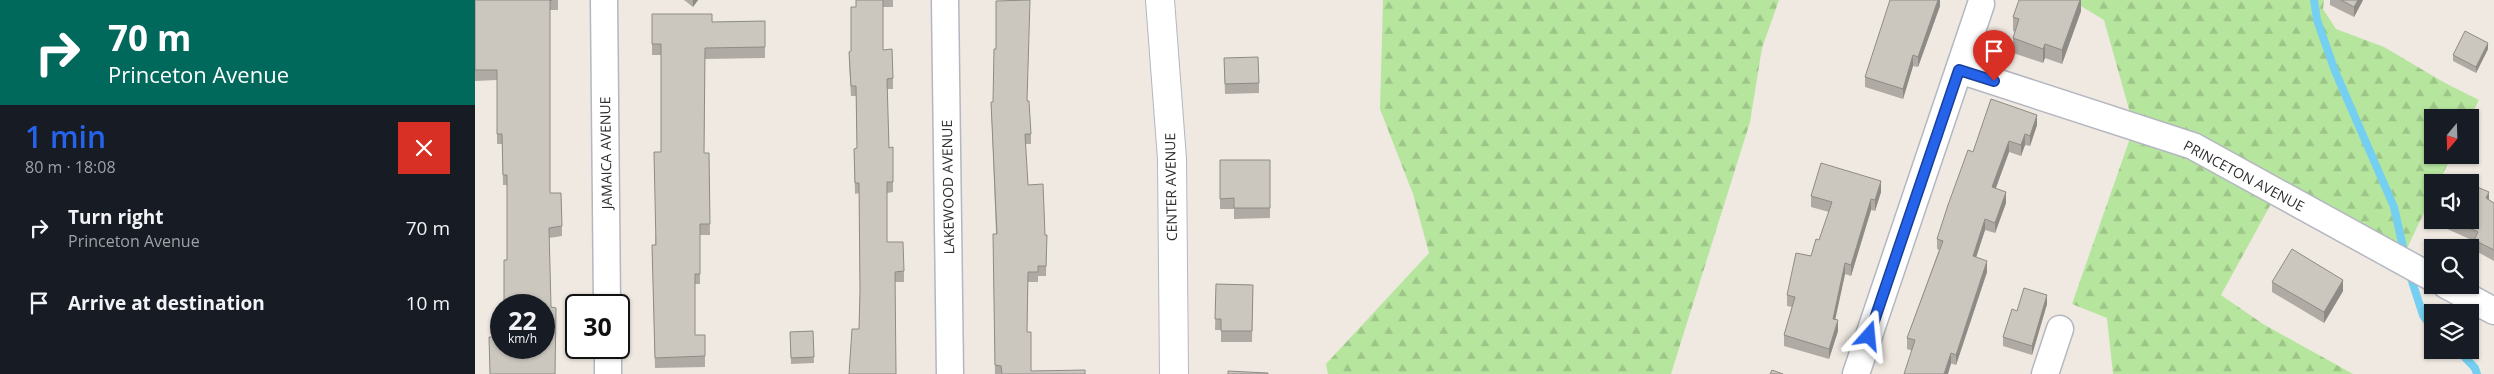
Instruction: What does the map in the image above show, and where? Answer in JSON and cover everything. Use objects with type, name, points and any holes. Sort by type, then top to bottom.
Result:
[{"type":"street","name":"JAMAICA AVENUE","points":[[604,0],[607,294]]},
{"type":"street","name":"LAKEWOOD AVENUE","points":[[945,0],[951,374]]},
{"type":"street","name":"CENTER AVENUE","points":[[1161,0],[1172,158],[1174,374]]},
{"type":"street","points":[[1856,374],[1981,4]]},
{"type":"street","name":"PRINCETON AVENUE","points":[[1959,70],[2193,146],[2424,273]]},
{"type":"street","points":[[2463,294],[2494,311]]},
{"type":"street","points":[[2045,374],[2060,329]]},
{"type":"street","points":[[608,359],[608,374]]},
{"type":"green space","points":[[1383,0],[1779,0],[1762,48],[1750,122],[1671,374],[1328,374],[1326,364],[1429,253],[1413,194],[1380,109]]},
{"type":"green space","points":[[2071,0],[2324,0],[2323,9],[2336,29],[2384,47],[2445,83],[2479,100],[2474,109],[2424,109],[2424,164],[2448,164],[2443,174],[2424,174],[2424,213],[2401,261],[2277,193],[2221,295],[2263,324],[2353,374],[2113,374],[2107,318],[2072,304],[2134,127],[2104,20]]},
{"type":"building","points":[[475,0],[550,0],[550,193],[561,193],[562,226],[549,228],[551,294],[504,294],[504,260],[507,260],[507,175],[503,175],[502,134],[497,134],[497,70],[475,70]]},
{"type":"building","points":[[856,0],[883,0],[883,50],[892,49],[893,78],[887,79],[889,148],[893,147],[893,182],[887,182],[887,242],[903,242],[904,271],[895,272],[896,374],[849,374],[852,329],[859,329],[860,290],[859,183],[855,183],[854,149],[857,148],[856,86],[851,86],[849,52],[851,51],[851,7],[856,7]]},
{"type":"building","points":[[1030,0],[1027,101],[1029,101],[1031,134],[1025,134],[1028,185],[1043,184],[1045,235],[1047,235],[1046,266],[1038,266],[1038,272],[1028,272],[1027,332],[1031,332],[1031,371],[1085,370],[1085,374],[1002,374],[1001,366],[995,365],[993,234],[997,234],[991,102],[993,102],[994,49],[996,49],[996,1]]},
{"type":"building","points":[[1890,0],[1938,0],[1918,57],[1913,55],[1903,89],[1865,77]]},
{"type":"building","points":[[2019,0],[2080,0],[2062,50],[2045,44],[2043,49],[2013,38],[2019,19],[2013,17]]},
{"type":"building","points":[[2341,0],[2358,0],[2354,7]]},
{"type":"building","points":[[652,14],[712,14],[712,22],[765,21],[765,47],[705,48],[704,153],[709,153],[710,224],[700,224],[700,274],[695,274],[695,335],[705,335],[705,356],[655,358],[652,245],[656,245],[654,152],[661,152],[661,44],[652,44]]},
{"type":"building","points":[[2465,31],[2488,43],[2476,67],[2453,55]]},
{"type":"building","points":[[1258,57],[1259,83],[1225,84],[1224,58]]},
{"type":"building","points":[[1991,99],[2037,115],[2030,136],[2025,134],[2021,145],[2009,141],[1992,187],[2006,192],[1995,223],[1985,219],[1973,256],[1987,261],[1956,355],[1951,353],[1944,374],[1904,374],[1915,340],[1907,338],[1943,241],[1937,239],[1968,150],[1973,152]]},
{"type":"building","points":[[1220,160],[1270,160],[1270,208],[1234,208],[1234,198],[1220,199]]},
{"type":"building","points":[[1821,163],[1881,181],[1875,200],[1871,199],[1851,265],[1845,263],[1833,319],[1838,320],[1829,349],[1784,335],[1795,297],[1787,295],[1796,253],[1811,256],[1816,239],[1819,240],[1832,202],[1811,196]]},
{"type":"building","points":[[2479,188],[2489,192],[2486,198],[2494,203],[2494,250],[2479,242],[2479,239],[2474,239],[2478,232],[2471,229],[2479,229]]},
{"type":"building","points":[[2292,249],[2343,280],[2324,312],[2272,282]]},
{"type":"building","points":[[1216,284],[1253,285],[1252,331],[1221,331],[1221,319],[1215,319]]},
{"type":"building","points":[[2024,288],[2047,295],[2032,346],[2003,337],[2012,309],[2017,311]]},
{"type":"building","points":[[556,308],[555,374],[490,374],[489,337],[490,359],[555,359]]},
{"type":"building","points":[[813,331],[814,357],[791,358],[790,332]]},
{"type":"building","points":[[1772,370],[1783,374],[1770,374]]},
{"type":"building","points":[[1228,371],[1268,373],[1268,374],[1228,374]]},
{"type":"waterway","points":[[2314,0],[2317,20],[2335,71],[2394,207],[2405,256]]},
{"type":"waterway","points":[[2409,272],[2424,316]]},
{"type":"waterway","points":[[2466,359],[2475,368],[2477,374]]},
{"type":"route","points":[[1869,336],[1959,70],[1994,81]]}]
